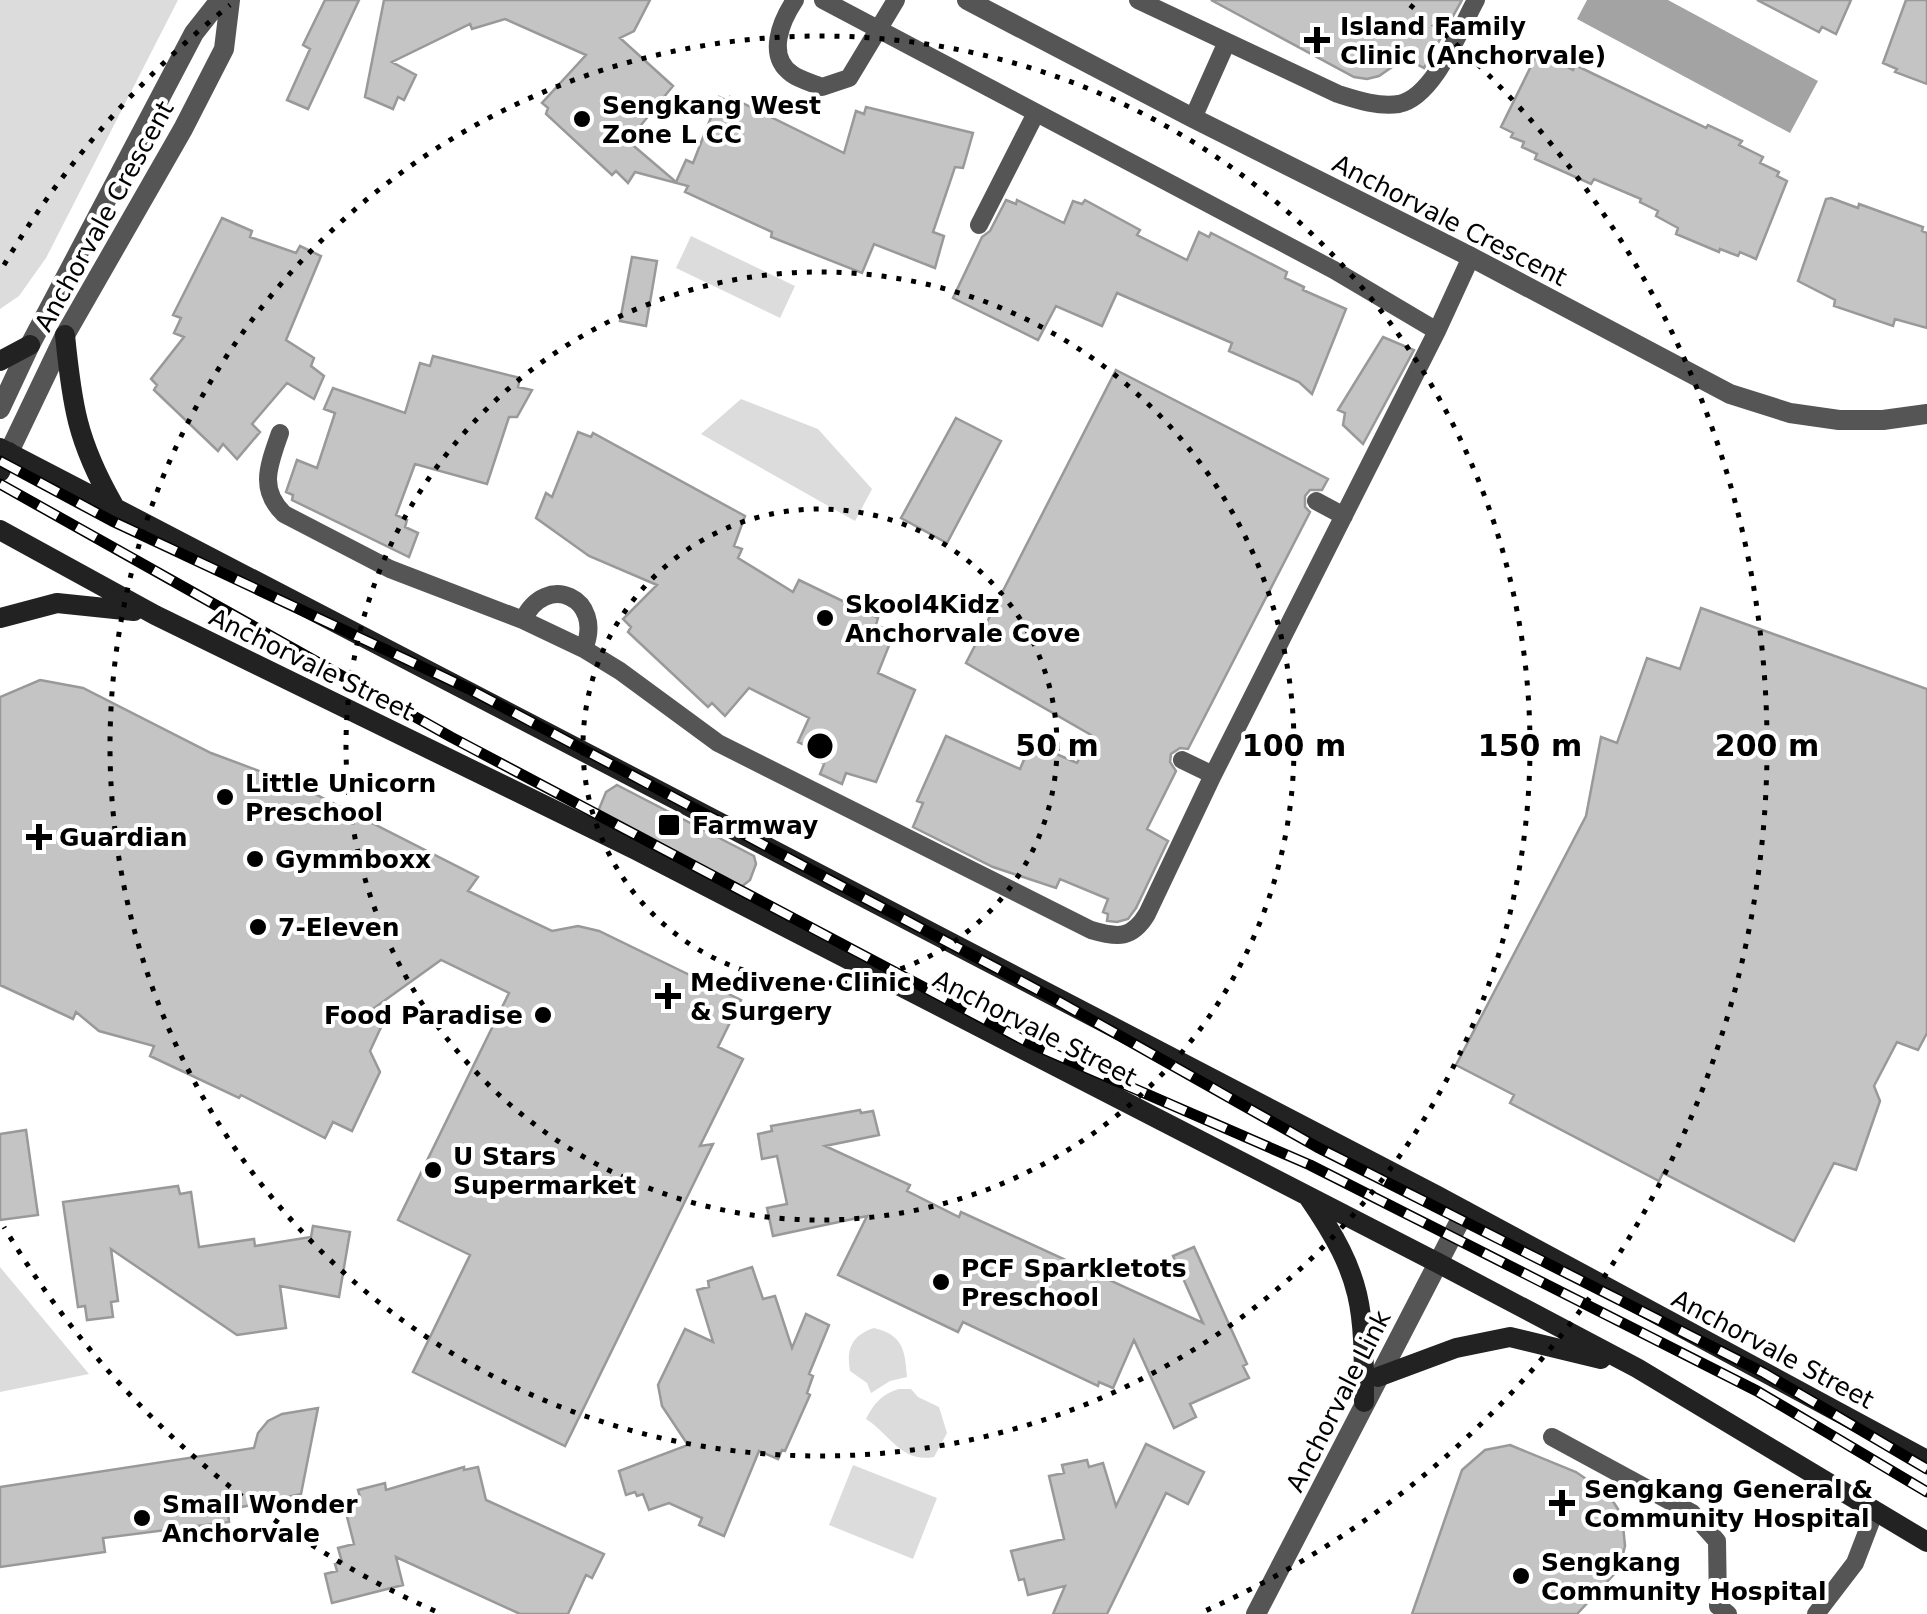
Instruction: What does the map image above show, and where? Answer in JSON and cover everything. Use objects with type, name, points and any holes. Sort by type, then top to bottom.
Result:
[{"type":"street","name":"Anchorvale Crescent","points":[[0,410],[30,345],[194,33],[220,0]]},
{"type":"street","name":"Anchorvale Crescent","points":[[4,450],[224,49],[230,0]]},
{"type":"street","name":"Anchorvale Crescent","points":[[967,0],[1730,394],[1790,412],[1839,420],[1927,414]]},
{"type":"street","points":[[65,335],[76,425],[94,471],[114,504]]},
{"type":"street","points":[[0,360],[30,345]]},
{"type":"street","points":[[0,472],[4,450]]},
{"type":"street","name":"Anchorvale Street","points":[[4,450],[1465,1210],[1927,1460]]},
{"type":"street","name":"Anchorvale Street","points":[[0,530],[155,614],[636,850],[1438,1263],[1637,1368],[1927,1542]]},
{"type":"street","points":[[0,618],[58,603],[155,614]]},
{"type":"street","points":[[1306,1194],[1348,1260],[1357,1287],[1364,1328],[1364,1402]]},
{"type":"street","name":"Anchorvale Link","points":[[1256,1614],[1465,1210]]},
{"type":"street","points":[[1378,1377],[1456,1348],[1510,1337],[1637,1368]]},
{"type":"lane","points":[[795,0],[778,38],[780,58],[790,74],[822,87],[850,78],[896,0]]},
{"type":"lane","points":[[823,0],[1334,270],[1438,331]]},
{"type":"lane","points":[[1138,0],[1338,94],[1368,103],[1400,104],[1419,95],[1434,77],[1476,0]]},
{"type":"lane","points":[[1193,118],[1226,44]]},
{"type":"lane","points":[[979,225],[1036,113]]},
{"type":"lane","points":[[280,433],[267,489],[270,501],[284,514],[390,569],[522,620],[584,649],[718,743],[1104,934],[1124,935],[1138,930],[1212,775],[1438,331],[1471,257]]},
{"type":"lane","points":[[1316,501],[1344,516]]},
{"type":"lane","points":[[522,620],[529,606],[541,597],[570,597],[590,619],[584,649]]},
{"type":"lane","points":[[1182,760],[1212,775]]},
{"type":"lane","points":[[1552,1437],[1692,1513],[1717,1541],[1718,1606],[1728,1614]]},
{"type":"lane","points":[[1816,1614],[1855,1563],[1875,1511]]},
{"type":"shaded area","points":[[0,0],[178,0],[46,258],[19,296],[0,309]]},
{"type":"shaded area","points":[[1587,0],[1668,0],[1818,81],[1790,133],[1577,19]]},
{"type":"shaded area","points":[[691,236],[795,286],[780,318],[676,268]]},
{"type":"shaded area","points":[[741,399],[818,429],[872,489],[855,521],[701,434]]},
{"type":"shaded area","points":[[0,1267],[89,1374],[0,1392]]},
{"type":"shaded area","points":[[874,1328],[897,1339],[907,1377],[890,1381],[871,1393],[867,1383],[850,1371],[849,1356],[856,1339]]},
{"type":"shaded area","points":[[899,1389],[911,1389],[939,1407],[947,1433],[934,1457],[905,1452],[866,1419],[879,1400]]},
{"type":"shaded area","points":[[853,1465],[937,1498],[913,1559],[829,1525]]},
{"type":"building","points":[[325,0],[359,0],[308,109],[287,100],[310,49],[303,45]]},
{"type":"building","points":[[384,0],[650,0],[634,31],[620,38],[673,86],[628,141],[676,182],[686,160],[693,163],[719,97],[728,101],[730,97],[844,153],[856,111],[864,114],[866,107],[973,133],[963,168],[955,167],[933,232],[944,236],[935,268],[874,244],[862,273],[771,237],[772,232],[685,192],[688,186],[635,172],[628,183],[616,171],[612,175],[546,114],[548,108],[542,103],[586,55],[505,19],[472,29],[470,24],[392,62],[416,75],[404,100],[398,97],[393,109],[365,97]]},
{"type":"building","points":[[1211,0],[1462,0],[1424,68],[1405,58],[1379,76],[1367,79],[1354,77]]},
{"type":"building","points":[[1757,0],[1851,0],[1836,34],[1822,27],[1819,32]]},
{"type":"building","points":[[1906,0],[1927,0],[1927,84],[1883,63]]},
{"type":"building","points":[[1538,52],[1742,141],[1739,145],[1763,157],[1760,163],[1779,172],[1777,176],[1787,181],[1756,259],[1740,252],[1738,256],[1720,249],[1719,252],[1676,234],[1678,228],[1656,216],[1658,211],[1640,202],[1641,199],[1594,179],[1591,184],[1535,159],[1537,154],[1522,147],[1524,142],[1511,137],[1513,133],[1501,127]]},
{"type":"building","points":[[1826,199],[1923,227],[1922,231],[1927,233],[1927,328],[1895,319],[1893,326],[1834,306],[1835,300],[1798,281]]},
{"type":"building","points":[[1006,200],[1016,204],[1017,200],[1064,223],[1073,201],[1082,204],[1085,200],[1140,230],[1137,235],[1187,260],[1199,232],[1209,237],[1211,233],[1287,272],[1285,278],[1304,287],[1303,290],[1346,309],[1312,394],[1299,382],[1229,351],[1232,343],[1117,293],[1102,326],[1056,306],[1038,340],[953,298],[982,237],[990,231]]},
{"type":"building","points":[[222,218],[252,231],[250,237],[296,253],[300,246],[321,256],[286,340],[314,358],[311,366],[324,376],[314,399],[287,383],[252,424],[260,432],[237,459],[223,444],[218,451],[154,390],[157,385],[151,379],[184,337],[174,333],[181,318],[173,315]]},
{"type":"building","points":[[632,257],[657,261],[646,326],[620,321]]},
{"type":"building","points":[[1383,337],[1414,350],[1363,444],[1343,425],[1345,413],[1338,410]]},
{"type":"building","points":[[433,356],[520,378],[518,387],[532,390],[517,417],[509,417],[487,484],[415,464],[396,515],[407,520],[405,527],[418,533],[409,557],[292,500],[293,495],[286,492],[297,460],[317,468],[335,413],[324,409],[333,388],[405,413],[420,363],[430,366]]},
{"type":"building","points":[[1116,370],[1328,479],[1322,490],[1310,490],[1305,496],[1305,507],[1310,512],[1188,749],[1180,748],[1171,754],[1170,762],[1176,771],[1147,829],[1168,841],[1136,908],[1128,919],[1117,922],[1107,921],[1108,914],[1103,912],[1108,899],[1060,879],[1056,888],[993,867],[913,827],[923,803],[917,801],[946,736],[1020,769],[1031,743],[1077,763],[1091,735],[966,663]]},
{"type":"building","points":[[956,418],[1001,441],[947,543],[901,518]]},
{"type":"building","points":[[578,432],[591,437],[593,433],[745,516],[734,546],[742,549],[738,558],[793,592],[799,580],[878,618],[876,625],[894,633],[878,673],[915,690],[876,782],[846,773],[842,784],[820,774],[824,764],[798,742],[809,718],[749,688],[725,716],[712,703],[708,707],[628,632],[631,627],[623,619],[657,585],[589,556],[536,518],[546,493],[552,497]]},
{"type":"building","points":[[1701,608],[1927,689],[1927,1033],[1918,1050],[1897,1042],[1874,1086],[1880,1101],[1856,1170],[1834,1163],[1794,1241],[1663,1173],[1659,1181],[1510,1103],[1514,1095],[1456,1065],[1586,816],[1601,737],[1617,743],[1647,658],[1680,669]]},
{"type":"building","points":[[40,680],[83,688],[211,753],[297,785],[478,877],[468,891],[552,931],[578,926],[599,931],[741,1000],[718,1047],[743,1059],[700,1146],[713,1144],[565,1446],[413,1372],[470,1255],[398,1220],[509,993],[441,960],[363,1016],[382,1025],[370,1051],[380,1072],[352,1131],[333,1122],[325,1138],[241,1095],[239,1098],[150,1056],[154,1046],[99,1031],[76,1012],[73,1019],[0,985],[0,697]]},
{"type":"building","name":"Farmway","points":[[617,785],[754,856],[756,864],[750,880],[740,888],[601,817],[599,809],[606,792]]},
{"type":"building","points":[[873,1111],[879,1135],[825,1146],[910,1185],[907,1191],[959,1217],[961,1212],[1203,1323],[1173,1256],[1194,1247],[1247,1364],[1243,1366],[1249,1378],[1190,1404],[1196,1417],[1174,1428],[1134,1340],[1113,1388],[1099,1382],[1098,1386],[963,1322],[958,1332],[838,1275],[867,1216],[773,1236],[767,1208],[787,1204],[777,1156],[762,1159],[758,1134],[772,1131],[771,1126]]},
{"type":"building","points":[[26,1130],[38,1215],[0,1220],[0,1134]]},
{"type":"building","points":[[178,1186],[180,1194],[191,1192],[199,1247],[254,1239],[255,1246],[311,1237],[313,1226],[350,1232],[339,1297],[280,1286],[286,1328],[237,1335],[111,1249],[118,1301],[111,1302],[113,1317],[87,1320],[85,1306],[78,1307],[63,1202]]},
{"type":"building","points":[[752,1267],[763,1299],[775,1296],[792,1348],[806,1314],[829,1325],[809,1374],[813,1376],[807,1393],[810,1395],[785,1451],[778,1459],[759,1451],[724,1536],[699,1525],[702,1518],[669,1503],[649,1510],[643,1494],[626,1495],[619,1471],[688,1445],[662,1406],[658,1385],[685,1329],[713,1342],[697,1290],[709,1287],[708,1281]]},
{"type":"building","points":[[318,1408],[301,1494],[228,1510],[229,1522],[103,1538],[105,1552],[0,1567],[0,1487],[254,1448],[258,1433],[268,1421],[282,1414]]},
{"type":"building","points":[[1146,1444],[1204,1472],[1188,1504],[1166,1493],[1107,1614],[1053,1614],[1065,1586],[1028,1595],[1011,1551],[1064,1539],[1049,1476],[1064,1473],[1062,1465],[1087,1460],[1089,1467],[1103,1463],[1116,1506]]},
{"type":"building","points":[[1510,1445],[1576,1472],[1608,1494],[1622,1515],[1625,1546],[1619,1569],[1577,1614],[1412,1614],[1462,1470],[1485,1450]]},
{"type":"building","points":[[464,1467],[478,1467],[486,1500],[604,1554],[592,1578],[586,1575],[568,1614],[520,1614],[396,1557],[403,1585],[332,1603],[325,1574],[337,1571],[335,1564],[342,1562],[338,1548],[354,1544],[343,1501],[360,1497],[358,1490],[385,1483],[386,1490]]},
{"type":"railway","points":[[0,461],[112,521],[469,689],[1051,997],[1317,1147],[1764,1373],[1927,1469]]},
{"type":"railway","points":[[0,484],[451,737],[1029,1043],[1310,1165],[1757,1391],[1927,1492]]},
{"type":"place","name":"Island Family Clinic (Anchorvale)","points":[[1317,40]]},
{"type":"place","name":"Sengkang West Zone L CC","points":[[582,119]]},
{"type":"place","name":"Skool4Kidz Anchorvale Cove","points":[[825,618]]},
{"type":"place","name":"Little Unicorn Preschool","points":[[225,797]]},
{"type":"place","name":"Farmway","points":[[669,825]]},
{"type":"place","name":"Guardian","points":[[39,837]]},
{"type":"place","name":"Gymmboxx","points":[[255,859]]},
{"type":"place","name":"7-Eleven","points":[[258,927]]},
{"type":"place","name":"Medivene Clinic & Surgery","points":[[668,996]]},
{"type":"place","name":"Food Paradise","points":[[543,1015]]},
{"type":"place","name":"U Stars Supermarket","points":[[433,1170]]},
{"type":"place","name":"PCF Sparkletots Preschool","points":[[941,1282]]},
{"type":"place","name":"Sengkang General & Community Hospital","points":[[1562,1503]]},
{"type":"place","name":"Small Wonder Anchorvale","points":[[142,1518]]},
{"type":"place","name":"Sengkang Community Hospital","points":[[1521,1576]]}]
